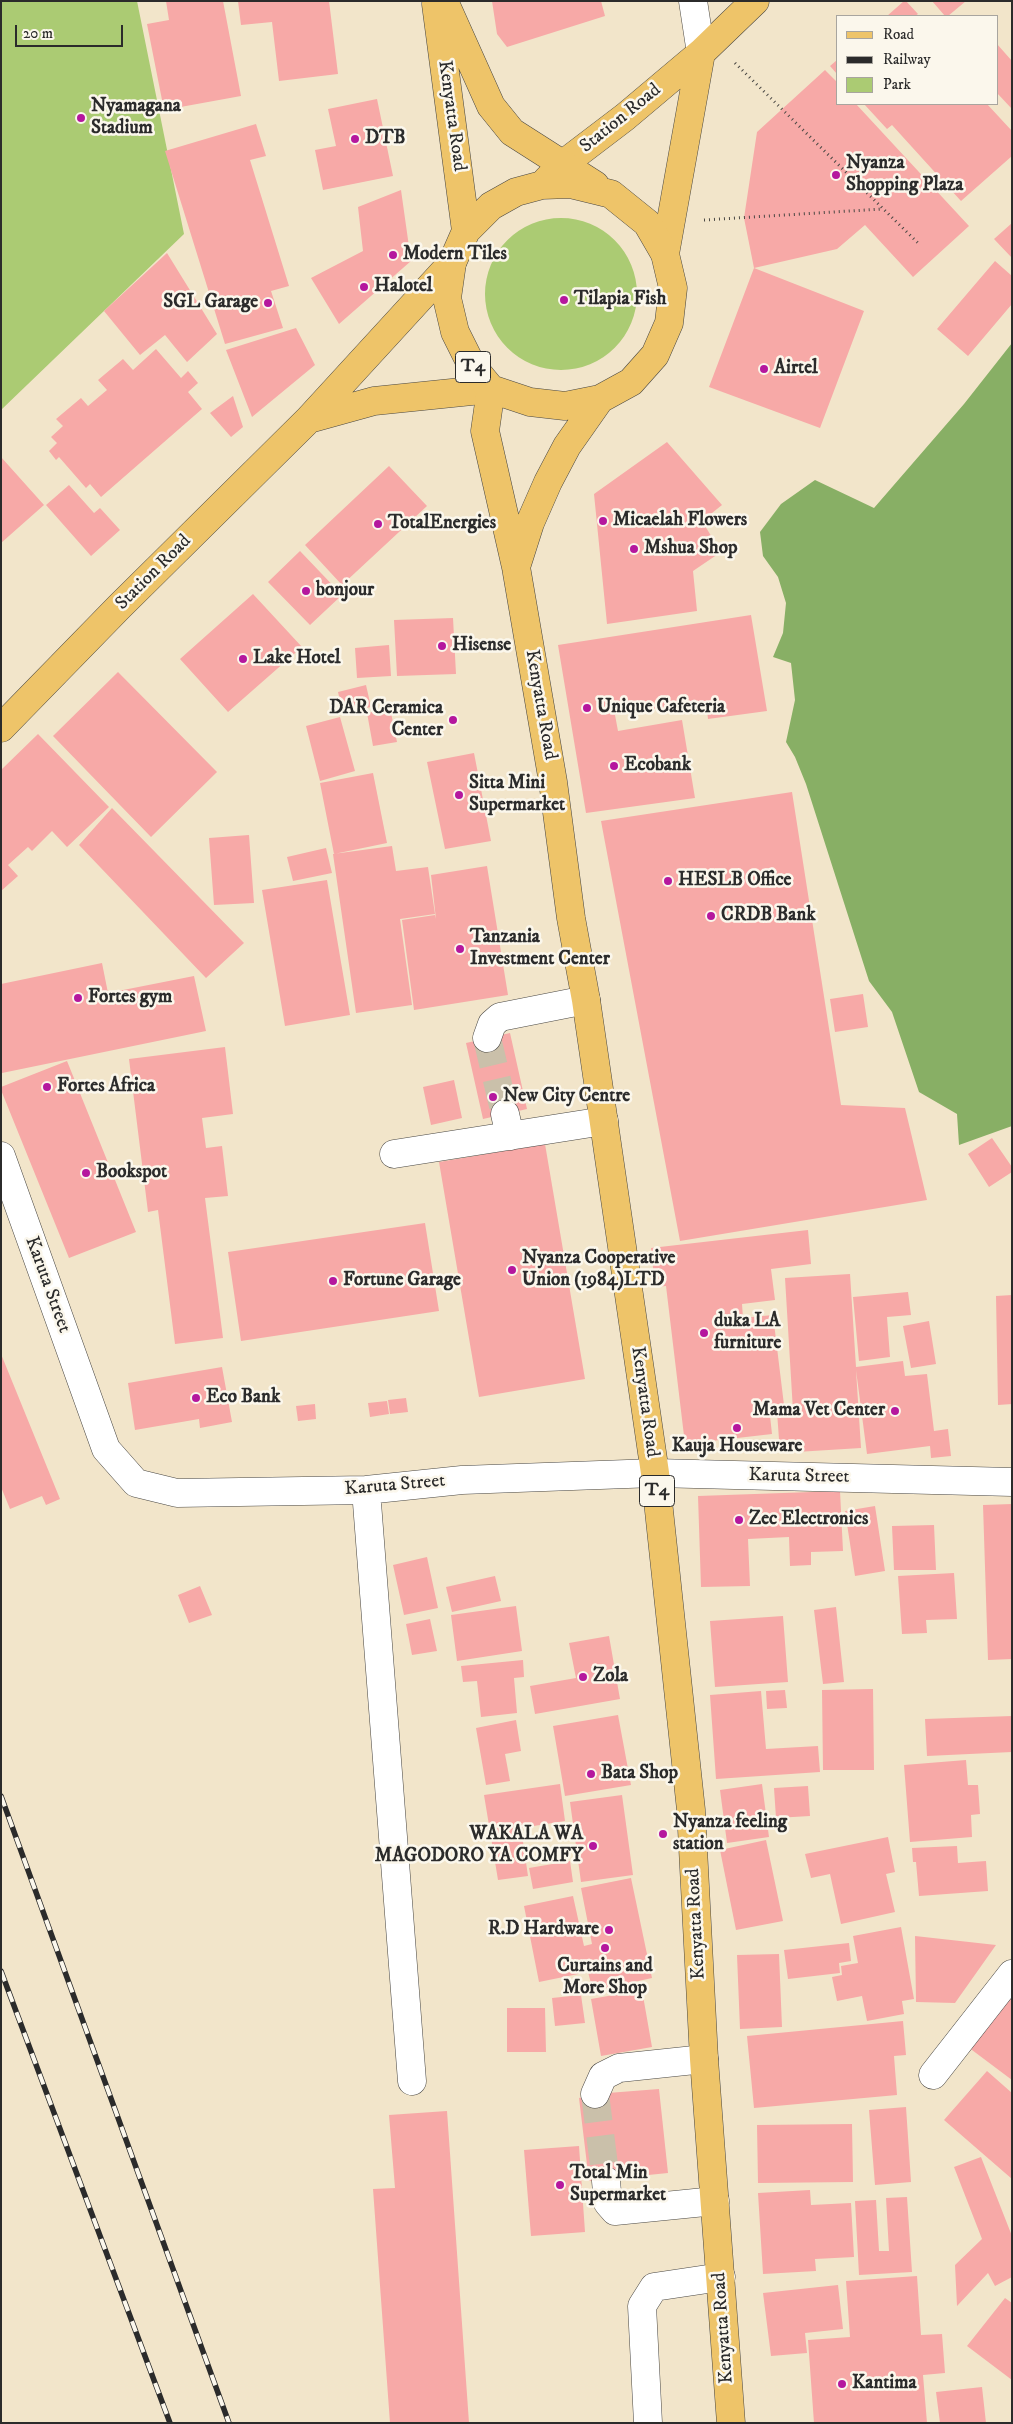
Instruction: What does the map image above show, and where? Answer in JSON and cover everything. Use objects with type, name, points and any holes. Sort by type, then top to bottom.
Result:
[{"type":"main road","name":"Kenyatta Road","points":[[435,1],[466,231]]},
{"type":"main road","name":"Kenyatta Road","points":[[444,1],[491,106],[512,132],[611,194]]},
{"type":"main road","name":"Station Road","points":[[542,185],[562,165],[625,117],[707,48],[755,1]]},
{"type":"main road","name":"Station Road","points":[[665,254],[707,48]]},
{"type":"main road","name":"T4","points":[[570,184],[611,194],[647,223],[665,254],[672,288],[669,323],[655,355],[631,382],[600,399],[565,406],[530,402],[491,389],[472,366],[455,332],[447,298],[452,263],[466,231],[491,206],[516,192],[542,185],[570,184]]},
{"type":"main road","name":"Station Road","points":[[1,728],[119,607],[309,419],[452,263]]},
{"type":"main road","name":"Kenyatta Road","points":[[491,389],[485,431],[516,567],[554,782],[571,918],[586,1000],[655,1473],[691,1810],[704,2059],[731,2423]]},
{"type":"main road","name":"Station Road","points":[[309,419],[374,401],[491,389]]},
{"type":"main road","name":"Kenyatta Road","points":[[516,567],[530,523],[566,446],[600,399]]},
{"type":"street","points":[[694,1],[707,48]]},
{"type":"street","points":[[487,1038],[492,1024],[500,1017],[586,1000]]},
{"type":"street","points":[[394,1154],[508,1125],[604,1121]]},
{"type":"street","name":"Karuta Street","points":[[1,1156],[106,1450],[136,1483],[177,1492],[366,1490],[462,1480],[655,1473],[1012,1482]]},
{"type":"street","points":[[366,1490],[412,2081]]},
{"type":"street","points":[[933,2075],[1012,1974]]},
{"type":"street","points":[[595,2094],[603,2076],[619,2068],[704,2059]]},
{"type":"street","points":[[606,2181],[608,2203],[616,2211],[715,2202]]},
{"type":"street","points":[[648,2423],[642,2306],[654,2287],[721,2277]]},
{"type":"path","points":[[707,48],[918,242]]},
{"type":"path","points":[[671,222],[883,208]]},
{"type":"green space","name":"Nyamagana Stadium","points":[[1,1],[137,1],[184,234],[1,410]]},
{"type":"green space","points":[[561,218],[576,219],[590,224],[615,240],[631,265],[636,279],[636,309],[631,323],[615,348],[590,364],[576,369],[561,370],[546,369],[532,364],[507,348],[491,323],[486,309],[485,294],[486,279],[491,265],[507,240],[532,224],[546,219]]},
{"type":"green space","points":[[1012,343],[1012,1126],[959,1145],[957,1114],[919,1092],[892,1012],[869,981],[806,784],[795,757],[786,742],[795,700],[791,663],[773,657],[783,633],[786,603],[778,577],[763,556],[760,532],[781,504],[815,480],[874,508],[964,404]]},
{"type":"building","points":[[166,1],[223,1],[241,96],[164,110],[147,24],[169,20]]},
{"type":"building","points":[[238,1],[329,1],[338,74],[279,81],[272,22],[241,25]]},
{"type":"building","points":[[492,1],[601,1],[605,16],[507,47],[497,34]]},
{"type":"building","points":[[904,1],[918,14],[916,15],[888,15]]},
{"type":"building","points":[[932,1],[966,1],[949,15],[944,15]]},
{"type":"building","points":[[998,45],[1012,61],[1012,109],[998,94]]},
{"type":"building","points":[[836,61],[836,73],[830,66]]},
{"type":"building","name":"Nyanza Shopping Plaza","points":[[825,70],[836,81],[836,105],[857,105],[969,226],[913,277],[865,225],[837,249],[754,268],[744,218],[757,132]]},
{"type":"building","points":[[377,99],[393,176],[323,190],[315,150],[336,146],[328,109]]},
{"type":"building","points":[[865,105],[988,105],[1012,131],[1012,156],[961,201],[892,125],[887,129]]},
{"type":"building","points":[[256,124],[266,156],[250,160],[289,286],[271,291],[283,328],[225,344],[165,151]]},
{"type":"building","points":[[401,190],[411,261],[339,324],[311,278],[363,251],[358,207]]},
{"type":"building","points":[[1012,223],[1012,258],[994,239]]},
{"type":"building","points":[[167,253],[217,334],[187,362],[165,335],[140,355],[104,311]]},
{"type":"building","points":[[995,261],[1012,276],[1012,304],[968,356],[937,329]]},
{"type":"building","points":[[754,268],[864,311],[820,428],[709,387]]},
{"type":"building","points":[[296,328],[315,365],[252,417],[226,350]]},
{"type":"building","points":[[156,349],[181,378],[188,371],[198,383],[188,392],[202,409],[101,497],[90,484],[86,488],[59,457],[56,460],[49,451],[57,443],[51,437],[63,426],[56,419],[81,398],[88,406],[107,390],[98,380],[123,359],[133,370]]},
{"type":"building","points":[[233,396],[243,427],[231,437],[210,413]]},
{"type":"building","points":[[667,442],[722,505],[702,521],[721,552],[693,571],[697,611],[607,624],[594,494]]},
{"type":"building","points":[[1,457],[44,505],[1,543]]},
{"type":"building","points":[[389,466],[427,506],[342,585],[305,545]]},
{"type":"building","points":[[69,485],[94,513],[100,508],[120,530],[91,556],[46,505]]},
{"type":"building","points":[[300,551],[342,595],[310,625],[268,582]]},
{"type":"building","points":[[253,594],[302,647],[228,712],[180,659]]},
{"type":"building","points":[[751,615],[767,711],[708,719],[706,701],[615,715],[618,731],[682,720],[695,798],[586,813],[558,645]]},
{"type":"building","points":[[453,618],[456,674],[397,676],[394,620]]},
{"type":"building","points":[[389,645],[391,676],[357,678],[355,648]]},
{"type":"building","points":[[118,672],[217,772],[151,837],[53,736]]},
{"type":"building","points":[[366,685],[371,707],[343,713],[338,692]]},
{"type":"building","points":[[390,708],[397,742],[373,746],[367,713]]},
{"type":"building","points":[[340,717],[355,771],[320,781],[306,726]]},
{"type":"building","points":[[38,734],[109,807],[67,847],[52,831],[32,851],[28,847],[8,865],[18,876],[1,891],[1,770]]},
{"type":"building","points":[[474,753],[491,841],[445,849],[427,762]]},
{"type":"building","points":[[373,773],[387,843],[334,854],[320,783]]},
{"type":"building","points":[[792,792],[841,1105],[905,1108],[927,1200],[680,1241],[601,821]]},
{"type":"building","points":[[112,808],[244,943],[206,978],[79,845]]},
{"type":"building","points":[[249,835],[254,903],[214,905],[209,838]]},
{"type":"building","points":[[392,846],[396,871],[428,867],[435,914],[400,919],[412,1005],[356,1013],[333,854]]},
{"type":"building","points":[[326,848],[332,873],[293,881],[287,857]]},
{"type":"building","points":[[487,866],[508,995],[414,1010],[402,920],[435,915],[436,919],[431,875]]},
{"type":"building","points":[[327,880],[350,1015],[285,1026],[262,890]]},
{"type":"building","points":[[102,963],[108,993],[194,976],[206,1031],[2,1073],[1,984]]},
{"type":"building","points":[[863,994],[868,1027],[835,1032],[830,999]]},
{"type":"building","points":[[510,1033],[527,1109],[483,1119],[466,1043]]},
{"type":"building","points":[[225,1047],[233,1114],[202,1118],[206,1148],[222,1146],[228,1196],[205,1198],[223,1338],[175,1344],[158,1210],[148,1212],[129,1059]]},
{"type":"building","points":[[67,1061],[136,1232],[69,1258],[1,1090],[1,1087]]},
{"type":"building","points":[[454,1080],[462,1118],[431,1125],[423,1087]]},
{"type":"building","points":[[992,1138],[1012,1167],[1012,1172],[989,1187],[968,1154]]},
{"type":"building","name":"Nyanza Cooperative Union (1984)LTD","points":[[545,1144],[585,1379],[479,1397],[439,1162]]},
{"type":"building","name":"Fortune Garage","points":[[425,1223],[439,1311],[241,1341],[228,1252]]},
{"type":"building","points":[[808,1230],[811,1264],[771,1269],[775,1300],[742,1304],[743,1318],[773,1315],[784,1405],[769,1407],[772,1434],[685,1444],[666,1286],[655,1287],[651,1248]]},
{"type":"building","points":[[850,1274],[856,1367],[903,1361],[905,1376],[927,1374],[934,1431],[948,1429],[951,1456],[931,1458],[930,1446],[867,1454],[856,1370],[861,1448],[780,1453],[777,1412],[793,1411],[785,1278]]},
{"type":"building","points":[[908,1292],[911,1315],[887,1317],[890,1357],[859,1361],[853,1297]]},
{"type":"building","points":[[1012,1295],[1012,1404],[998,1405],[996,1296]]},
{"type":"building","points":[[929,1321],[936,1364],[911,1368],[903,1326]]},
{"type":"building","points":[[1,1354],[60,1499],[46,1505],[42,1496],[10,1509],[1,1487]]},
{"type":"building","points":[[222,1367],[232,1422],[200,1428],[199,1419],[135,1430],[128,1383]]},
{"type":"building","points":[[406,1398],[408,1412],[390,1414],[388,1400]]},
{"type":"building","points":[[387,1401],[389,1414],[370,1417],[368,1403]]},
{"type":"building","points":[[315,1404],[316,1419],[298,1421],[296,1406]]},
{"type":"building","points":[[840,1491],[843,1551],[811,1552],[811,1565],[790,1566],[789,1537],[748,1539],[750,1586],[701,1587],[698,1496]]},
{"type":"building","points":[[1012,1504],[1012,1659],[988,1660],[983,1505]]},
{"type":"building","points":[[875,1506],[885,1571],[855,1576],[845,1511]]},
{"type":"building","points":[[934,1525],[936,1570],[894,1570],[892,1526]]},
{"type":"building","points":[[427,1557],[438,1608],[404,1615],[393,1565]]},
{"type":"building","points":[[954,1573],[957,1619],[926,1620],[927,1633],[902,1634],[898,1576]]},
{"type":"building","points":[[495,1576],[501,1601],[452,1612],[446,1587]]},
{"type":"building","points":[[200,1586],[212,1615],[189,1623],[178,1595]]},
{"type":"building","points":[[516,1606],[522,1651],[457,1661],[451,1615]]},
{"type":"building","points":[[836,1607],[844,1682],[823,1684],[814,1610]]},
{"type":"building","points":[[783,1616],[788,1682],[715,1687],[710,1621]]},
{"type":"building","points":[[430,1619],[437,1651],[412,1655],[406,1624]]},
{"type":"building","points":[[609,1636],[620,1699],[535,1714],[530,1686],[576,1678],[569,1643]]},
{"type":"building","points":[[523,1660],[524,1677],[514,1678],[517,1713],[481,1717],[477,1681],[463,1682],[461,1666]]},
{"type":"building","points":[[873,1689],[874,1770],[823,1770],[822,1690]]},
{"type":"building","points":[[785,1690],[787,1708],[767,1709],[766,1691]]},
{"type":"building","points":[[761,1691],[766,1749],[818,1746],[820,1772],[716,1779],[710,1695]]},
{"type":"building","points":[[618,1715],[631,1785],[565,1796],[553,1726]]},
{"type":"building","points":[[1012,1716],[1012,1752],[927,1756],[925,1719]]},
{"type":"building","points":[[516,1720],[521,1751],[505,1754],[510,1781],[486,1785],[476,1728]]},
{"type":"building","points":[[966,1760],[968,1785],[978,1785],[980,1814],[971,1815],[972,1837],[910,1842],[904,1765]]},
{"type":"building","points":[[560,1784],[565,1821],[521,1828],[528,1876],[498,1880],[484,1795]]},
{"type":"building","points":[[762,1784],[769,1837],[727,1843],[720,1790]]},
{"type":"building","points":[[808,1786],[810,1816],[776,1818],[774,1788]]},
{"type":"building","points":[[622,1795],[633,1875],[581,1882],[570,1802]]},
{"type":"building","points":[[888,1837],[895,1872],[886,1874],[895,1912],[841,1924],[830,1874],[811,1878],[805,1854]]},
{"type":"building","points":[[766,1840],[783,1921],[736,1930],[720,1850]]},
{"type":"building","points":[[957,1846],[958,1863],[986,1861],[988,1891],[919,1896],[916,1862],[913,1862],[912,1848]]},
{"type":"building","points":[[570,1861],[573,1882],[533,1889],[529,1868]]},
{"type":"building","points":[[631,1878],[652,1978],[593,1991],[588,1972],[539,1982],[524,1906],[573,1896],[584,1946],[592,1944],[581,1888]]},
{"type":"building","points":[[901,1927],[914,1999],[902,2001],[904,2014],[867,2021],[862,1996],[837,2001],[832,1977],[842,1975],[841,1966],[858,1963],[853,1936]]},
{"type":"building","points":[[915,1936],[996,1945],[955,2003],[916,2002]]},
{"type":"building","points":[[849,1943],[851,1961],[839,1963],[840,1973],[788,1979],[784,1950]]},
{"type":"building","points":[[779,1954],[782,2027],[740,2029],[737,1955]]},
{"type":"building","points":[[642,1990],[652,2047],[601,2056],[591,1999]]},
{"type":"building","points":[[1012,1992],[1012,2080],[968,2047]]},
{"type":"building","points":[[581,1995],[585,2023],[555,2026],[552,1998]]},
{"type":"building","points":[[507,2008],[545,2008],[546,2052],[507,2052]]},
{"type":"building","points":[[903,2021],[906,2055],[894,2056],[897,2095],[754,2108],[747,2036]]},
{"type":"building","points":[[987,2071],[1012,2093],[1012,2179],[944,2120]]},
{"type":"building","points":[[659,2089],[668,2173],[589,2181],[579,2098],[595,2094]]},
{"type":"building","points":[[906,2107],[911,2182],[875,2185],[869,2110]]},
{"type":"building","points":[[447,2111],[469,2423],[390,2423],[373,2189],[395,2188],[389,2115]]},
{"type":"building","points":[[852,2124],[853,2182],[758,2183],[757,2125]]},
{"type":"building","points":[[579,2146],[585,2232],[531,2236],[524,2150]]},
{"type":"building","points":[[981,2157],[1012,2236],[1012,2277],[995,2286],[988,2273],[957,2306],[955,2265],[982,2239],[954,2167]]},
{"type":"building","points":[[810,2190],[811,2205],[851,2203],[854,2257],[815,2259],[816,2271],[763,2274],[758,2193]]},
{"type":"building","points":[[907,2197],[912,2272],[859,2275],[855,2201],[876,2200],[879,2251],[889,2251],[886,2198]]},
{"type":"building","points":[[917,2276],[921,2335],[942,2334],[945,2373],[923,2375],[927,2423],[814,2423],[808,2340],[850,2337],[846,2281]]},
{"type":"building","points":[[838,2285],[843,2329],[805,2333],[807,2353],[771,2356],[763,2293]]},
{"type":"building","points":[[1005,2298],[1012,2303],[1012,2380],[967,2346]]},
{"type":"building","points":[[982,2387],[986,2423],[940,2423],[936,2392]]},
{"type":"tunnel","points":[[487,1038],[505,1114]]},
{"type":"tunnel","points":[[595,2094],[606,2181]]},
{"type":"railway","points":[[1,1796],[229,2423]]},
{"type":"railway","points":[[1,1971],[170,2423]]},
{"type":"place","name":"Nyamagana Stadium","points":[[81,118]]},
{"type":"place","name":"DTB","points":[[355,139]]},
{"type":"place","name":"Nyanza Shopping Plaza","points":[[836,175]]},
{"type":"place","name":"Modern Tiles","points":[[393,255]]},
{"type":"place","name":"Halotel","points":[[364,287]]},
{"type":"place","name":"Tilapia Fish","points":[[564,300]]},
{"type":"place","name":"SGL Garage","points":[[268,303]]},
{"type":"place","name":"Airtel","points":[[764,369]]},
{"type":"place","name":"Micaelah Flowers","points":[[603,521]]},
{"type":"place","name":"TotalEnergies","points":[[378,524]]},
{"type":"place","name":"Mshua Shop","points":[[634,549]]},
{"type":"place","name":"bonjour","points":[[306,591]]},
{"type":"place","name":"Hisense","points":[[442,646]]},
{"type":"place","name":"Lake Hotel","points":[[243,659]]},
{"type":"place","name":"Unique Cafeteria","points":[[587,708]]},
{"type":"place","name":"DAR Ceramica Center","points":[[453,720]]},
{"type":"place","name":"Ecobank","points":[[614,766]]},
{"type":"place","name":"Sitta Mini Supermarket","points":[[459,795]]},
{"type":"place","name":"HESLB Office","points":[[668,881]]},
{"type":"place","name":"CRDB Bank","points":[[711,916]]},
{"type":"place","name":"Tanzania Investment Center","points":[[460,949]]},
{"type":"place","name":"Fortes gym","points":[[78,998]]},
{"type":"place","name":"Fortes Africa","points":[[47,1087]]},
{"type":"place","name":"New City Centre","points":[[493,1097]]},
{"type":"place","name":"Bookspot","points":[[86,1173]]},
{"type":"place","name":"Nyanza Cooperative Union (1984)LTD","points":[[512,1270]]},
{"type":"place","name":"Fortune Garage","points":[[333,1281]]},
{"type":"place","name":"duka LA furniture","points":[[704,1333]]},
{"type":"place","name":"Eco Bank","points":[[196,1398]]},
{"type":"place","name":"Mama Vet Center","points":[[895,1411]]},
{"type":"place","name":"Kauja Houseware","points":[[737,1428]]},
{"type":"place","name":"Zec Electronics","points":[[739,1520]]},
{"type":"place","name":"Zola","points":[[583,1677]]},
{"type":"place","name":"Bata Shop","points":[[591,1774]]},
{"type":"place","name":"Nyanza feeling station","points":[[663,1834]]},
{"type":"place","name":"WAKALA WA MAGODORO YA COMFY","points":[[593,1846]]},
{"type":"place","name":"R.D Hardware","points":[[609,1930]]},
{"type":"place","name":"Curtains and More Shop","points":[[605,1948]]},
{"type":"place","name":"Total Min Supermarket","points":[[560,2185]]},
{"type":"place","name":"Kantima","points":[[842,2384]]}]
